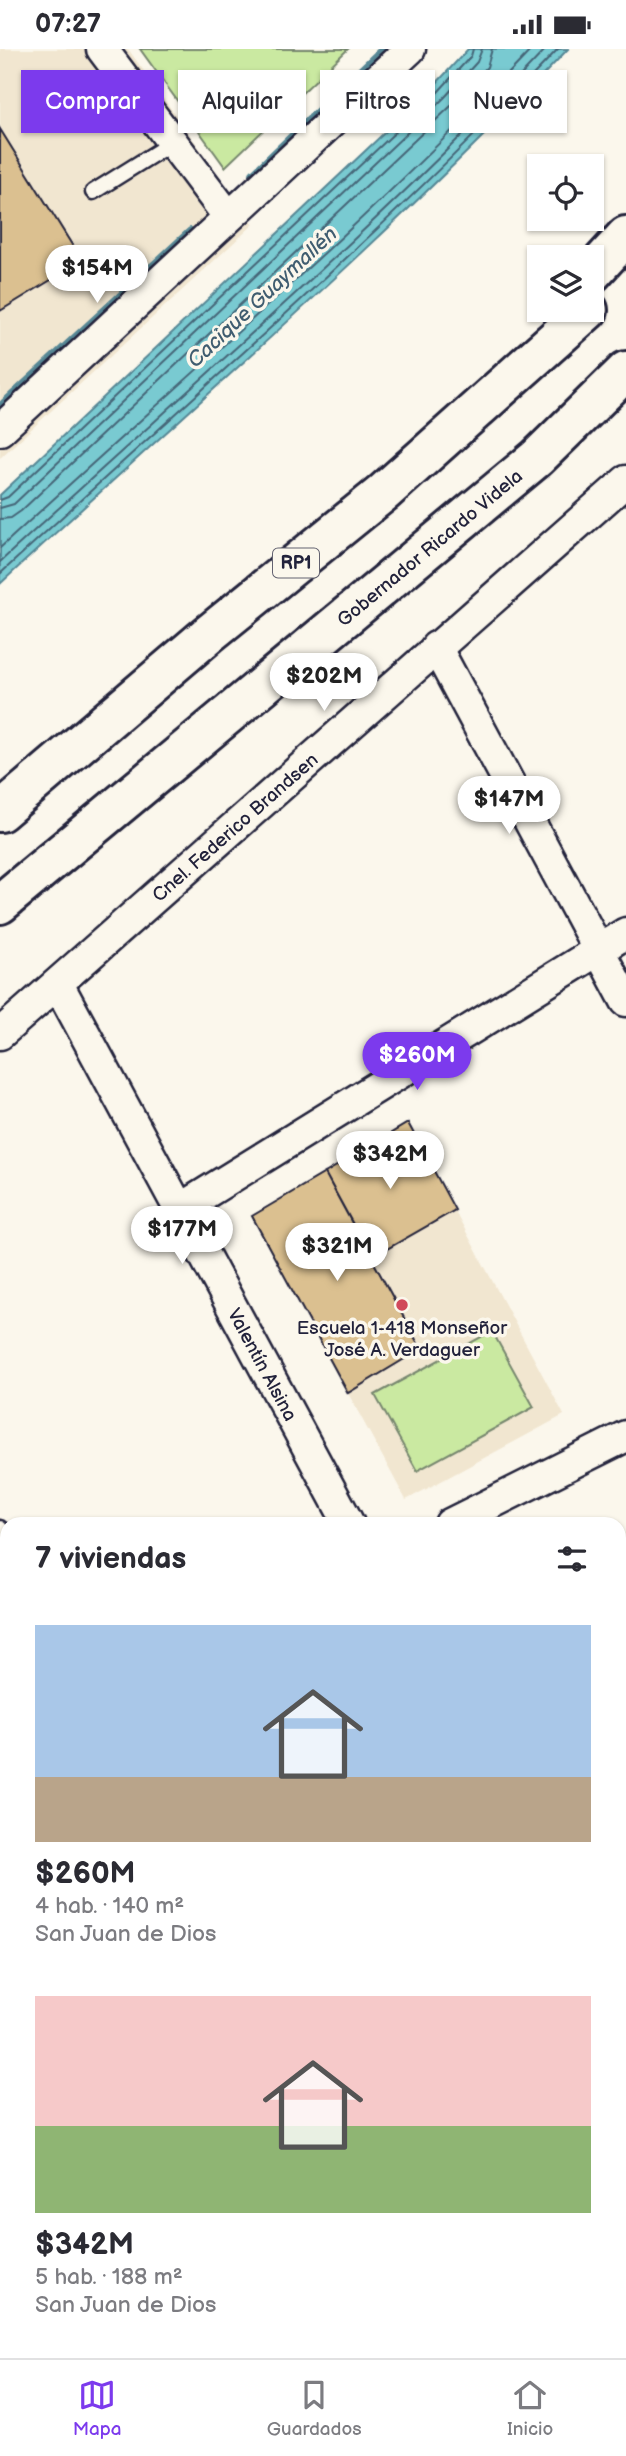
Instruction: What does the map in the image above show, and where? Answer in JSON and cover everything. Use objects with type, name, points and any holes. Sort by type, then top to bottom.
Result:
[{"type":"main road","points":[[604,259],[626,236]]},
{"type":"main road","name":"RP1","points":[[604,296],[626,276]]},
{"type":"main road","points":[[383,493],[545,322]]},
{"type":"main road","name":"RP1","points":[[0,812],[209,633],[383,493],[574,322]]},
{"type":"main road","name":"Gobernador Ricardo Videla","points":[[0,904],[537,457],[626,371]]},
{"type":"main road","points":[[537,457],[626,390]]},
{"type":"main road","points":[[0,932],[356,608]]},
{"type":"main road","points":[[0,785],[209,633]]},
{"type":"street","points":[[102,49],[228,216]]},
{"type":"street","points":[[0,430],[410,49]]},
{"type":"street","name":"Cnel. Federico Brandsen","points":[[0,1034],[626,481]]},
{"type":"street","points":[[436,647],[626,1002]]},
{"type":"street","points":[[180,1209],[626,933]]},
{"type":"street","name":"Valentín Alsina","points":[[58,984],[345,1517]]},
{"type":"street","points":[[464,1517],[626,1436]]},
{"type":"lane","points":[[93,192],[173,142]]},
{"type":"shaded area","points":[[0,49],[128,49],[143,70],[21,70],[21,133],[164,133],[164,99],[178,118],[178,133],[188,133],[254,224],[0,458]]},
{"type":"shaded area","name":"Escuela 1-418 Monseñor José A. Verdaguer","points":[[408,1123],[564,1415],[406,1500],[252,1216]]},
{"type":"green space","points":[[140,49],[348,49],[326,70],[320,70],[320,76],[306,89],[306,70],[178,70],[178,102],[164,82],[164,70],[155,70]]},
{"type":"green space","points":[[201,133],[260,133],[225,167]]},
{"type":"green space","points":[[492,1331],[534,1407],[417,1471],[375,1395]]},
{"type":"water","name":"Cacique Guaymallén","points":[[468,49],[568,49],[548,70],[449,70],[449,133],[486,133],[360,255],[0,584],[0,495],[384,133],[435,133],[435,85]]},
{"type":"building","points":[[0,129],[82,261],[0,311]]},
{"type":"building","points":[[408,1123],[455,1210],[371,1258],[325,1173]]},
{"type":"building","points":[[325,1173],[421,1349],[348,1393],[252,1216]]},
{"type":"waterway","points":[[254,174],[384,49]]},
{"type":"waterway","points":[[0,408],[191,232]]},
{"type":"place","name":"Escuela 1-418 Monseñor José A. Verdaguer","points":[[402,1305]]}]
